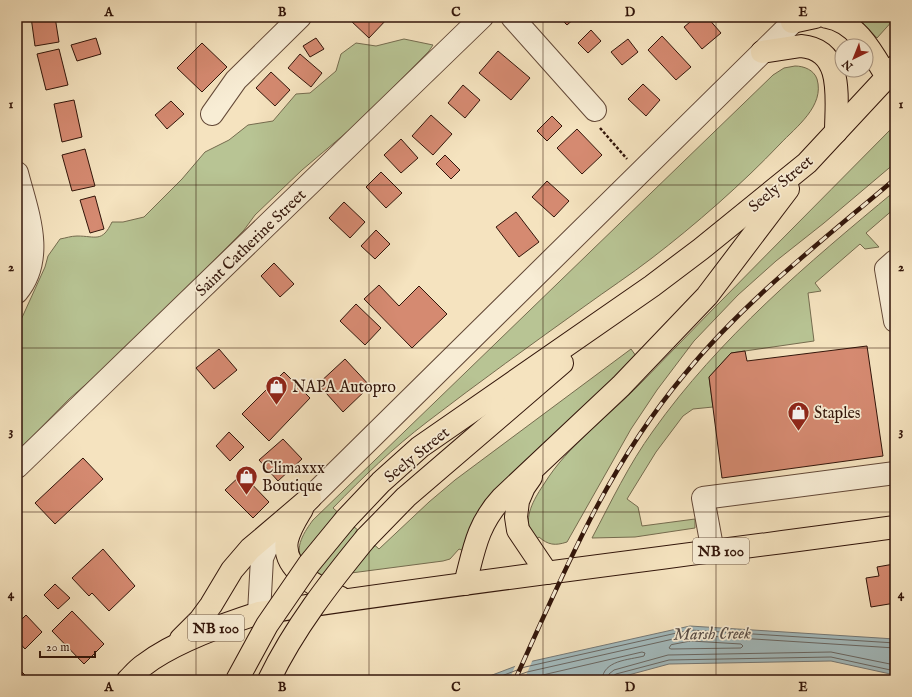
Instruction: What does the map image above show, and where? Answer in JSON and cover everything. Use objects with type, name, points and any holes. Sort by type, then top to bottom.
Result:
[{"type":"main road","points":[[795,20],[815,17]]},
{"type":"main road","points":[[827,17],[840,22],[855,33],[891,72]]},
{"type":"main road","points":[[762,52],[806,46],[815,50],[828,60],[836,75],[836,132]]},
{"type":"main road","name":"Seely Street","points":[[237,680],[267,625],[309,564],[346,519],[381,482],[420,447],[652,286],[701,249],[807,163],[891,72]]},
{"type":"main road","points":[[465,584],[478,535],[491,510],[621,386],[707,296],[807,163]]},
{"type":"main road","name":"Seely Street","points":[[269,680],[278,660],[299,626],[331,580],[366,538],[406,498],[652,286]]},
{"type":"main road","points":[[541,461],[524,487],[518,501],[516,516],[518,530],[546,573]]},
{"type":"main road","points":[[310,498],[292,527],[287,542],[288,553],[301,576],[345,601]]},
{"type":"main road","points":[[174,647],[200,620],[232,570],[250,549],[310,498]]},
{"type":"main road","name":"NB 100","points":[[128,680],[144,665],[174,647],[222,625],[259,613],[895,527]]},
{"type":"street","points":[[212,114],[236,80],[300,17]]},
{"type":"street","name":"Saint Catherine Street","points":[[17,467],[482,17]]},
{"type":"street","points":[[512,17],[595,110]]},
{"type":"street","points":[[259,613],[262,558],[270,540],[310,498],[795,20]]},
{"type":"street","points":[[17,173],[32,232],[33,251],[30,270],[22,286],[17,292]]},
{"type":"street","points":[[895,261],[886,269],[895,321]]},
{"type":"street","points":[[713,552],[703,498],[895,473]]},
{"type":"path","points":[[616,146],[623,154]]},
{"type":"green space","points":[[857,17],[895,17],[895,18],[877,38]]},
{"type":"green space","points":[[404,39],[433,45],[429,51],[360,121],[302,170],[255,215],[244,230],[123,352],[69,399],[17,452],[17,324],[20,322],[45,267],[48,256],[60,239],[75,236],[102,236],[112,222],[123,222],[144,217],[182,179],[205,152],[229,140],[248,125],[273,121],[296,94],[310,93],[336,71],[341,54],[356,43],[376,46]]},
{"type":"green space","points":[[795,66],[808,69],[814,73],[817,79],[817,98],[808,115],[801,123],[750,174],[685,232],[652,258],[506,363],[414,432],[378,463],[333,508],[379,549],[455,480],[631,349],[636,356],[464,551],[459,549],[450,559],[443,561],[328,576],[320,576],[303,561],[299,551],[301,540],[313,520],[773,75],[784,68]]},
{"type":"green space","points":[[895,125],[895,163],[776,261],[738,295],[694,341],[657,390],[631,429],[567,542],[552,544],[545,542],[539,537],[535,540],[529,524],[532,506],[544,484],[576,444],[640,384]]},
{"type":"green space","points":[[895,191],[895,208],[866,233],[879,247],[865,249],[860,244],[815,283],[821,291],[808,293],[814,341],[731,353],[709,377],[713,407],[693,409],[683,416],[656,452],[627,499],[638,507],[642,526],[695,519],[695,528],[635,537],[592,538],[621,483],[644,444],[706,364],[766,303]]},
{"type":"water","name":"Marsh Creek","points":[[690,626],[895,639],[895,675],[831,661],[669,664],[610,680],[479,680],[524,663]]},
{"type":"pier","points":[[533,659],[524,680],[509,680],[516,664]]},
{"type":"building","points":[[31,17],[55,17],[59,42],[35,46]]},
{"type":"building","points":[[353,17],[389,17],[369,38],[350,20]]},
{"type":"building","points":[[559,17],[576,17],[567,25]]},
{"type":"building","points":[[696,17],[707,17],[721,33],[702,49],[684,27]]},
{"type":"building","points":[[591,30],[601,41],[588,53],[578,43]]},
{"type":"building","points":[[662,36],[691,67],[676,80],[648,50]]},
{"type":"building","points":[[96,38],[101,54],[77,61],[71,45]]},
{"type":"building","points":[[316,38],[324,49],[310,57],[303,46]]},
{"type":"building","points":[[628,39],[638,52],[622,65],[611,52]]},
{"type":"building","points":[[202,43],[227,67],[202,92],[177,68]]},
{"type":"building","points":[[59,49],[68,85],[46,90],[37,54]]},
{"type":"building","points":[[498,51],[530,78],[511,100],[479,73]]},
{"type":"building","points":[[300,54],[322,73],[311,87],[288,68]]},
{"type":"building","points":[[271,72],[290,90],[275,106],[256,88]]},
{"type":"building","points":[[643,84],[660,100],[646,116],[628,99]]},
{"type":"building","points":[[463,85],[480,100],[465,118],[448,103]]},
{"type":"building","points":[[74,100],[82,137],[62,142],[54,104]]},
{"type":"building","points":[[171,101],[184,114],[167,129],[155,115]]},
{"type":"building","points":[[431,115],[452,134],[433,155],[412,136]]},
{"type":"building","points":[[552,116],[562,126],[547,141],[537,131]]},
{"type":"building","points":[[577,129],[602,155],[582,174],[557,148]]},
{"type":"building","points":[[401,139],[418,158],[401,173],[384,155]]},
{"type":"building","points":[[85,149],[95,186],[72,191],[62,155]]},
{"type":"building","points":[[445,155],[460,170],[451,179],[436,164]]},
{"type":"building","points":[[381,172],[402,193],[386,208],[366,187]]},
{"type":"building","points":[[547,181],[569,201],[554,217],[532,197]]},
{"type":"building","points":[[95,196],[104,229],[90,233],[80,200]]},
{"type":"building","points":[[344,202],[365,222],[350,238],[329,218]]},
{"type":"building","points":[[516,212],[539,242],[519,257],[496,227]]},
{"type":"building","points":[[376,230],[390,244],[375,259],[361,246]]},
{"type":"building","points":[[274,263],[294,284],[280,297],[261,276]]},
{"type":"building","points":[[379,285],[399,306],[419,286],[447,314],[412,348],[364,299]]},
{"type":"building","points":[[356,304],[381,328],[365,345],[340,321]]},
{"type":"building","name":"Staples","points":[[867,346],[883,456],[722,478],[709,377],[731,353],[745,351],[747,361]]},
{"type":"building","points":[[219,349],[237,370],[214,389],[196,368]]},
{"type":"building","points":[[345,359],[370,386],[343,412],[318,384]]},
{"type":"building","name":"NAPA Autopro","points":[[284,372],[310,398],[269,441],[242,414]]},
{"type":"building","points":[[229,432],[244,447],[230,461],[216,446]]},
{"type":"building","points":[[283,439],[302,459],[278,481],[259,460]]},
{"type":"building","points":[[83,458],[103,479],[55,524],[35,503]]},
{"type":"building","name":"Climaxxx Boutique","points":[[242,474],[269,502],[253,518],[225,490]]},
{"type":"building","points":[[103,549],[135,586],[109,611],[92,593],[89,596],[72,578]]},
{"type":"building","points":[[894,564],[895,603],[871,607],[866,578],[879,576],[877,567]]},
{"type":"building","points":[[55,584],[70,598],[58,609],[44,595]]},
{"type":"building","points":[[72,611],[104,644],[84,664],[52,631]]},
{"type":"building","points":[[26,615],[42,632],[25,649],[17,640],[17,624]]},
{"type":"building","points":[[17,667],[30,680],[17,680]]},
{"type":"railway","points":[[515,680],[551,600],[589,522],[632,446],[657,410],[684,375],[732,321],[812,248],[895,179]]},
{"type":"place","name":"NAPA Autopro","points":[[276,406]]},
{"type":"place","name":"Staples","points":[[798,432]]},
{"type":"place","name":"Climaxxx Boutique","points":[[247,496]]}]
